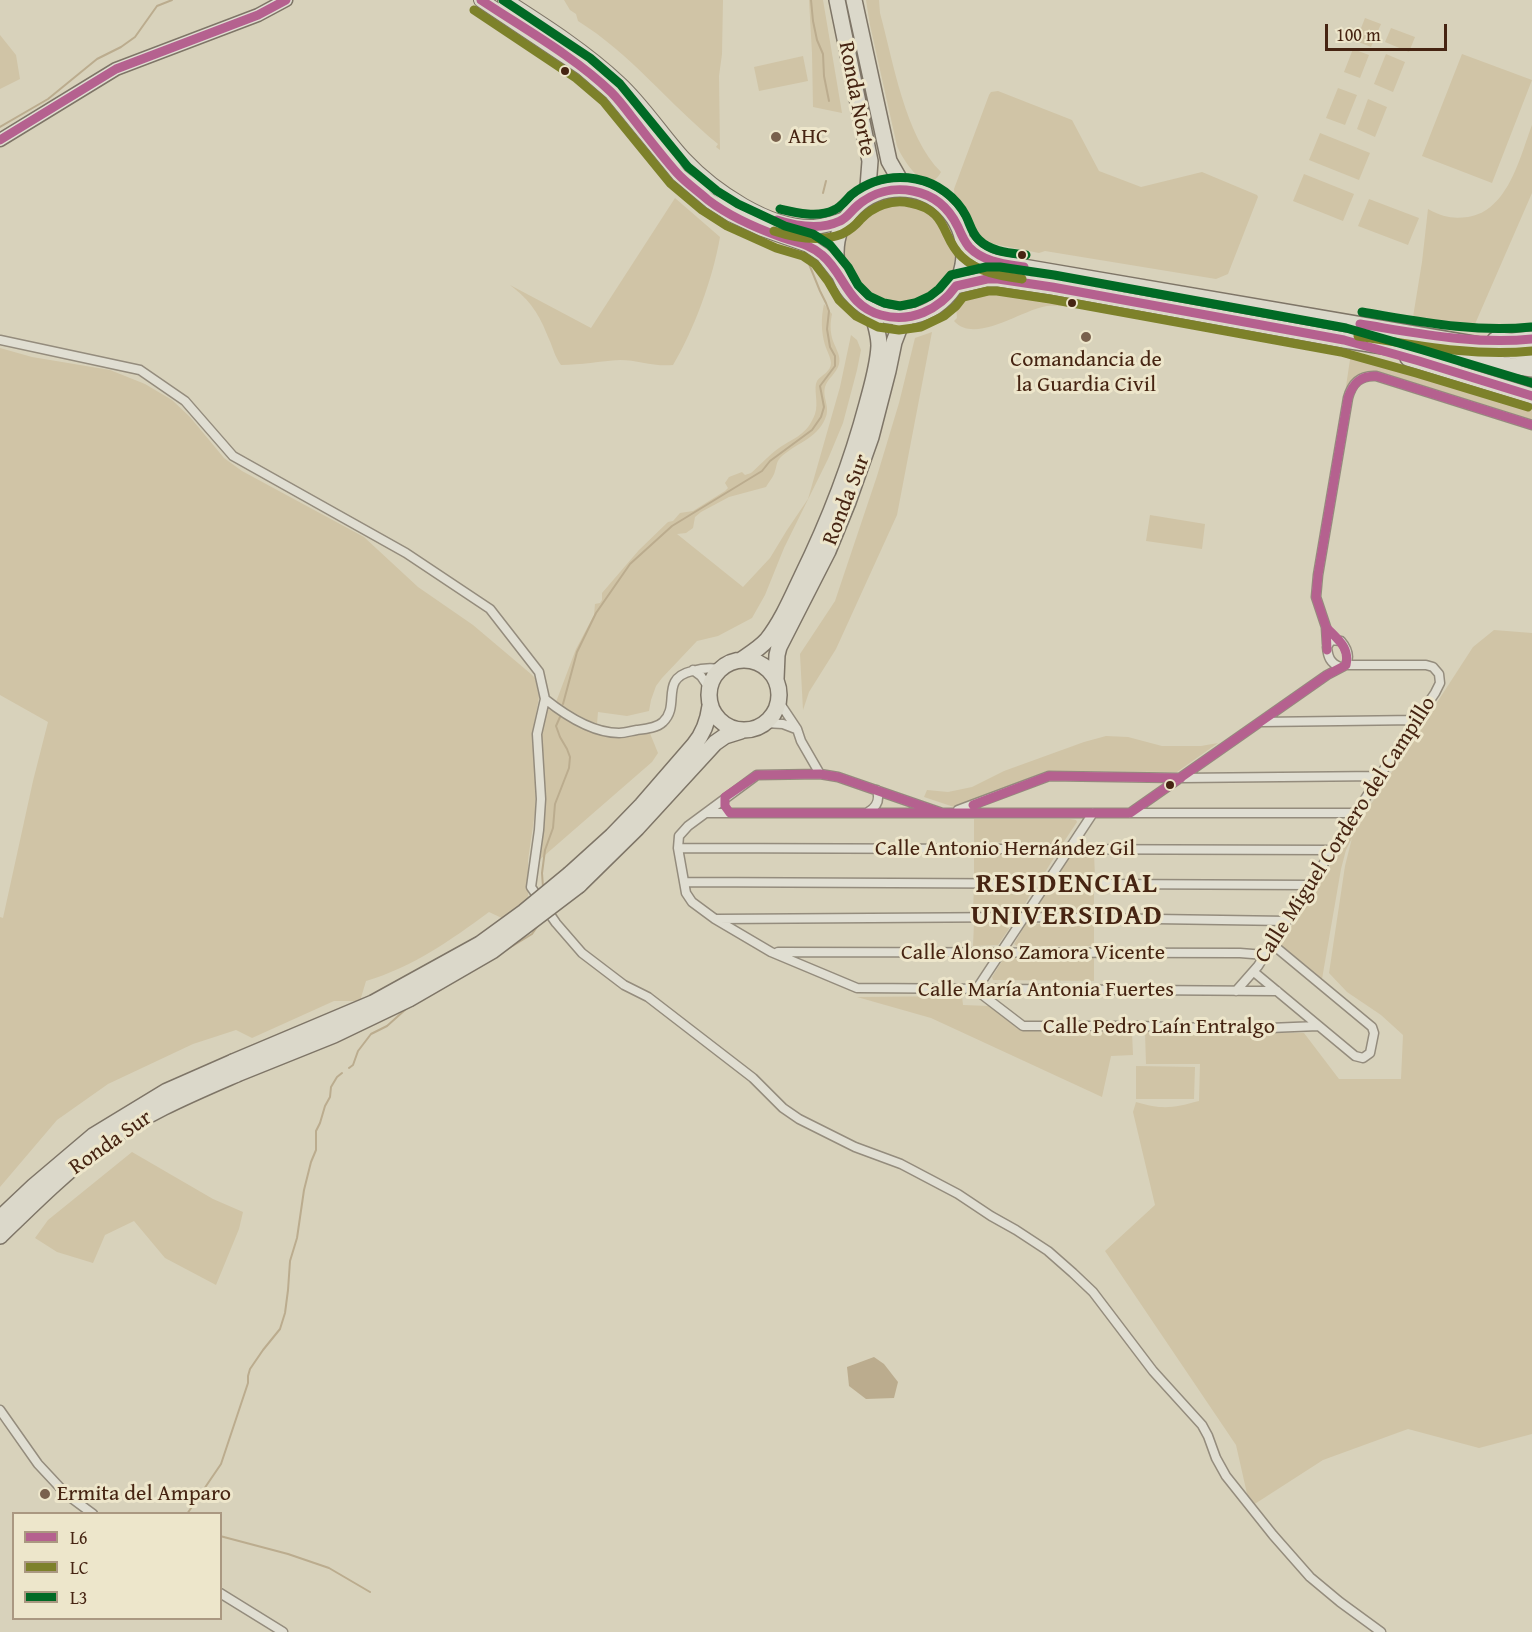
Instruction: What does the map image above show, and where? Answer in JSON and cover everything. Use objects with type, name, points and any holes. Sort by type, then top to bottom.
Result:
[{"type":"highway","name":"Ronda Norte","points":[[837,0],[870,161],[865,199]]},
{"type":"highway","name":"Ronda Norte","points":[[854,0],[889,161],[901,182],[908,189]]},
{"type":"highway","points":[[963,240],[963,268],[956,286],[938,306],[919,315],[900,318],[880,315],[862,306],[848,292],[838,274],[835,258],[836,241],[845,219],[865,199],[886,190],[908,189],[921,192],[938,201],[954,219],[970,250],[994,262],[1532,354]]},
{"type":"highway","points":[[956,286],[987,279],[998,279],[1532,369]]},
{"type":"highway","name":"Ronda Sur","points":[[741,660],[761,646],[780,619],[820,539],[845,475],[878,361],[878,339],[871,310]]},
{"type":"highway","name":"Ronda Sur","points":[[776,679],[779,647],[828,551],[848,502],[871,437],[894,342],[899,329],[908,317]]},
{"type":"highway","points":[[1438,337],[1512,341],[1532,339]]},
{"type":"highway","points":[[1344,339],[1532,396]]},
{"type":"highway","points":[[575,880],[701,737],[710,706],[709,688],[712,678],[719,669],[733,661],[752,660],[770,670],[776,679],[779,702],[775,713],[760,727],[751,730],[730,728],[721,723],[710,706]]},
{"type":"highway","points":[[235,1068],[334,1035],[409,999],[492,951],[638,828],[715,742],[741,730]]},
{"type":"highway","name":"Ronda Sur","points":[[0,1218],[93,1136],[167,1090],[235,1068]]},
{"type":"highway","name":"Ronda Sur","points":[[0,1236],[55,1183],[103,1143],[151,1113],[235,1068]]},
{"type":"main road","points":[[0,140],[116,69],[258,15],[286,0]]},
{"type":"main road","points":[[481,0],[583,68],[612,93],[679,175],[710,201],[732,215],[762,229],[808,245],[823,255],[838,274]]},
{"type":"main road","points":[[505,0],[593,60],[621,85],[685,160],[717,189],[747,209],[786,223],[813,227],[845,219]]},
{"type":"main road","points":[[517,0],[534,19]]},
{"type":"street","points":[[0,340],[141,370],[185,401],[233,456],[406,553],[489,609],[539,672],[545,699],[537,734],[541,799],[531,887],[555,923],[590,958],[624,985],[648,997],[753,1078],[783,1108],[799,1119],[855,1147],[922,1174],[1048,1251],[1093,1292],[1152,1371],[1202,1425],[1216,1458],[1227,1476],[1273,1535],[1310,1577],[1381,1632]]},
{"type":"street","points":[[1341,663],[1327,653],[1326,627],[1316,597],[1348,398],[1352,387],[1365,377],[1376,376],[1532,424]]},
{"type":"street","points":[[1130,813],[1341,663],[1346,647],[1326,627]]},
{"type":"street","points":[[1328,644],[1331,640],[1338,640]]},
{"type":"street","name":"Calle Miguel Cordero del Campillo","points":[[1236,991],[1256,969],[1440,683],[1439,674],[1433,667],[1426,664],[1341,663]]},
{"type":"street","points":[[545,699],[565,715],[596,728],[620,733],[648,729],[664,722],[670,712],[672,684],[683,673],[711,667],[719,669]]},
{"type":"street","points":[[693,670],[702,676],[709,688]]},
{"type":"street","points":[[779,702],[797,729],[801,741],[820,774]]},
{"type":"street","points":[[1261,722],[1417,720]]},
{"type":"street","points":[[765,723],[783,724],[797,729]]},
{"type":"street","points":[[1204,761],[1206,771],[1212,777]]},
{"type":"street","points":[[815,970],[771,952],[715,919],[688,898],[678,848],[679,836],[688,826],[725,797],[757,775],[820,774],[838,777],[947,813],[1049,776],[1181,778],[1381,776]]},
{"type":"street","points":[[877,790],[884,796],[895,813]]},
{"type":"street","points":[[868,813],[878,803],[877,790]]},
{"type":"street","points":[[1153,796],[1153,806],[1157,813]]},
{"type":"street","points":[[725,797],[726,809],[730,813]]},
{"type":"street","points":[[895,813],[903,809],[904,799]]},
{"type":"street","points":[[989,799],[987,805],[991,813]]},
{"type":"street","points":[[705,813],[1357,813]]},
{"type":"street","points":[[976,990],[1093,813]]},
{"type":"street","points":[[1332,813],[1343,819],[1348,826]]},
{"type":"street","name":"Calle Antonio Hernández Gil","points":[[678,848],[1333,850]]},
{"type":"street","points":[[684,882],[1311,885]]},
{"type":"street","points":[[1294,885],[1303,896]]},
{"type":"street","points":[[715,919],[1024,917],[1287,921]]},
{"type":"street","points":[[743,936],[742,924],[747,918]]},
{"type":"street","points":[[1250,954],[1256,969],[1277,991],[1318,1026],[1355,1056],[1363,1058],[1370,1053],[1374,1033],[1372,1027],[1272,944]]},
{"type":"street","name":"Calle Alonso Zamora Vicente","points":[[771,952],[1265,955]]},
{"type":"street","points":[[815,970],[812,960],[817,952]]},
{"type":"street","name":"Calle María Antonia Fuertes","points":[[815,970],[857,988],[1277,991]]},
{"type":"street","name":"Calle Pedro Laín Entralgo","points":[[976,990],[1023,1026],[1245,1029],[1318,1026]]},
{"type":"street","points":[[0,1410],[38,1464],[66,1494],[90,1512]]},
{"type":"street","points":[[222,1594],[283,1632]]},
{"type":"shaded area","points":[[564,0],[723,0],[722,54],[719,76],[720,150],[716,147],[718,144],[633,64],[578,21],[576,14],[570,10]]},
{"type":"shaded area","points":[[809,0],[823,0],[842,113],[813,107]]},
{"type":"shaded area","points":[[866,0],[879,0],[880,13],[909,119],[918,139],[941,172],[935,179],[929,181],[916,174],[904,160],[897,146]]},
{"type":"shaded area","points":[[1365,18],[1381,24],[1371,47],[1356,41]]},
{"type":"shaded area","points":[[1391,28],[1415,37],[1409,52],[1385,42]]},
{"type":"shaded area","points":[[0,35],[16,55],[20,79],[0,89]]},
{"type":"shaded area","points":[[1353,49],[1369,55],[1360,78],[1344,72]]},
{"type":"shaded area","points":[[1386,54],[1405,62],[1393,92],[1374,84]]},
{"type":"shaded area","points":[[1462,54],[1532,80],[1492,183],[1422,156]]},
{"type":"shaded area","points":[[803,56],[808,81],[759,91],[754,67]]},
{"type":"shaded area","points":[[1338,88],[1357,95],[1345,125],[1326,118]]},
{"type":"shaded area","points":[[998,91],[1072,120],[1099,171],[1141,187],[1202,172],[1257,195],[1228,274],[1216,279],[1045,251],[1039,253],[979,241],[955,200],[954,189],[989,95],[991,92]]},
{"type":"shaded area","points":[[1368,99],[1387,107],[1375,137],[1357,129]]},
{"type":"shaded area","points":[[1532,125],[1532,193],[1475,324],[1497,329],[1512,329],[1532,323],[1532,331],[1502,333],[1413,317],[1428,209],[1448,217],[1462,218],[1482,213],[1493,205],[1503,194],[1517,167]]},
{"type":"shaded area","points":[[1320,133],[1370,153],[1359,180],[1309,160]]},
{"type":"shaded area","points":[[1304,174],[1354,194],[1343,221],[1293,201]]},
{"type":"shaded area","points":[[898,196],[920,201],[938,213],[950,231],[955,253],[950,275],[938,293],[920,305],[898,310],[876,305],[858,293],[846,275],[841,253],[846,231],[858,213],[876,201]]},
{"type":"shaded area","points":[[675,198],[720,237],[702,303],[673,365],[620,360],[561,365],[538,315],[524,297],[510,285],[591,328]]},
{"type":"shaded area","points":[[1369,199],[1419,218],[1408,245],[1358,226]]},
{"type":"shaded area","points":[[988,290],[1103,309],[1112,314],[1079,308],[1047,306],[986,328],[963,327],[954,321],[957,318],[956,307],[962,299],[974,292]]},
{"type":"shaded area","points":[[824,304],[832,314],[831,334],[839,361],[838,367],[825,387],[827,415],[821,426],[811,437],[780,458],[774,475],[766,487],[729,497],[695,517],[693,528],[686,533],[677,534],[743,587],[770,558],[808,499],[840,387],[851,335],[857,340],[861,350],[843,423],[828,459],[784,548],[765,595],[752,618],[718,636],[697,641],[656,686],[649,711],[627,716],[598,712],[597,724],[570,713],[556,702],[576,649],[594,615],[595,604],[602,600],[602,593],[639,550],[668,522],[673,521],[680,513],[693,511],[725,491],[728,488],[725,483],[729,477],[742,472],[745,475],[751,473],[775,451],[804,431],[812,421],[816,410],[816,384],[829,369],[831,363],[823,335]]},
{"type":"shaded area","points":[[932,332],[897,515],[836,649],[809,692],[803,710],[800,654],[835,601],[877,476],[899,403],[915,338]]},
{"type":"shaded area","points":[[0,348],[32,357],[110,370],[145,384],[172,400],[190,417],[224,458],[242,471],[364,537],[418,587],[473,625],[535,678],[539,697],[533,730],[536,788],[528,860],[528,897],[520,909],[506,920],[489,912],[416,960],[366,981],[360,1001],[334,1001],[252,1038],[236,1030],[193,1044],[108,1084],[57,1120],[0,1187],[0,917],[3,918],[48,722],[0,695]]},
{"type":"shaded area","points":[[1351,353],[1387,360],[1532,405],[1532,420],[1375,371],[1356,377],[1345,393]]},
{"type":"shaded area","points":[[1435,362],[1532,376],[1532,392]]},
{"type":"shaded area","points":[[1150,515],[1205,524],[1202,549],[1146,541]]},
{"type":"shaded area","points":[[1494,630],[1532,633],[1532,1434],[1479,1448],[1408,1429],[1323,1460],[1250,1507],[1236,1445],[1105,1251],[1155,1205],[1133,1112],[1136,1102],[1168,1107],[1199,1101],[1200,1064],[1146,1064],[1145,1032],[1304,1033],[1339,1079],[1401,1079],[1403,1035],[1381,1015],[1347,992],[1329,973],[1345,866],[1352,838],[1341,869],[1322,979],[1280,944],[1473,647]]},
{"type":"shaded area","points":[[548,709],[619,736],[649,731],[658,753],[652,762],[537,862],[541,732],[545,711]]},
{"type":"shaded area","points":[[1106,736],[1128,737],[1162,746],[1201,746],[1218,743],[1177,772],[1047,771],[954,807],[924,797],[927,790],[948,792],[972,787],[1004,771]]},
{"type":"shaded area","points":[[974,819],[1070,819],[1077,822],[1063,843],[974,842]]},
{"type":"shaded area","points":[[974,853],[1054,854],[1055,856],[1040,877],[974,876]]},
{"type":"shaded area","points":[[1071,854],[1094,854],[1095,877],[1059,876],[1058,872]]},
{"type":"shaded area","points":[[974,887],[1027,888],[1032,891],[1019,912],[973,911]]},
{"type":"shaded area","points":[[1049,888],[1094,888],[1094,912],[1037,912],[1037,906]]},
{"type":"shaded area","points":[[974,923],[1006,923],[1009,929],[998,945],[973,946]]},
{"type":"shaded area","points":[[1094,923],[1094,946],[1017,946],[1014,944],[1026,924]]},
{"type":"shaded area","points":[[1004,958],[1094,958],[1094,981],[993,980],[992,977]]},
{"type":"shaded area","points":[[962,996],[963,1005],[989,1006],[1022,1031],[1132,1032],[1133,1055],[1111,1056],[1102,1097],[931,1018],[857,997]]},
{"type":"shaded area","points":[[1136,1066],[1195,1067],[1194,1099],[1136,1099]]},
{"type":"shaded area","points":[[132,1152],[213,1199],[243,1212],[239,1229],[216,1285],[165,1258],[134,1221],[105,1235],[93,1263],[57,1252],[35,1238],[48,1220]]},
{"type":"shaded area","points":[[874,1357],[884,1364],[898,1382],[894,1398],[866,1399],[849,1386],[847,1367]]},
{"type":"waterway","points":[[0,127],[48,99],[97,59],[135,37],[157,6],[172,0]]},
{"type":"waterway","points":[[811,0],[817,40],[823,54],[829,101]]},
{"type":"waterway","points":[[823,193],[826,181]]},
{"type":"waterway","points":[[563,704],[577,652],[596,613],[630,564],[672,526],[762,471],[770,461],[812,430],[821,417],[824,407],[820,386],[835,366],[835,356],[830,347],[827,329],[829,311],[809,264]]},
{"type":"waterway","points":[[543,887],[545,850],[553,828],[555,804],[569,768],[570,757],[556,726],[560,717]]},
{"type":"waterway","points":[[506,950],[532,934],[539,924]]},
{"type":"waterway","points":[[470,972],[496,957]]},
{"type":"waterway","points":[[349,1068],[371,1034],[387,1026],[406,1009]]},
{"type":"waterway","points":[[188,1512],[221,1464],[248,1383],[250,1369],[280,1329],[285,1313],[290,1261],[297,1238],[304,1190],[316,1150],[316,1131],[330,1097],[331,1087],[342,1073]]},
{"type":"waterway","points":[[222,1537],[288,1554],[329,1568],[370,1592]]},
{"type":"transit line","name":"L6","points":[[0,140],[116,69],[258,15],[286,0]]},
{"type":"transit line","name":"L6","points":[[481,0],[565,55],[597,79],[619,101],[677,173],[708,200],[743,221],[817,251],[830,263],[853,297],[869,310],[881,315],[913,316],[933,308],[956,286],[987,279],[998,279],[1344,340],[1532,396]]},
{"type":"transit line","name":"L3","points":[[503,0],[590,58],[620,84],[688,167],[717,191],[738,204],[785,226],[813,234],[830,245],[848,267],[858,285],[869,296],[884,303],[900,306],[915,303],[930,296],[951,275],[986,267],[1000,267],[1346,328],[1532,383]]},
{"type":"transit line","name":"LC","points":[[474,10],[576,78],[603,101],[670,183],[702,210],[727,226],[776,248],[803,256],[815,264],[839,300],[856,316],[878,327],[899,330],[921,327],[944,316],[963,297],[997,291],[1341,352],[1528,407]]},
{"type":"transit line","name":"L3","points":[[780,209],[821,214],[839,207],[851,195],[874,182],[890,178],[916,179],[938,187],[951,197],[962,209],[975,235],[984,244],[1001,251],[1026,255]]},
{"type":"transit line","name":"L6","points":[[777,220],[800,225],[833,224],[842,220],[863,201],[876,194],[891,190],[913,191],[940,203],[954,220],[969,247],[975,252],[995,262],[1024,267]]},
{"type":"transit line","name":"LC","points":[[774,231],[791,236],[825,238],[842,234],[877,207],[896,202],[910,203],[932,212],[943,226],[955,250],[976,267],[990,273],[1022,279]]},
{"type":"transit line","name":"L3","points":[[1362,312],[1467,327],[1531,327]]},
{"type":"transit line","name":"L6","points":[[1360,324],[1468,339],[1532,339]]},
{"type":"transit line","name":"LC","points":[[1358,336],[1466,351],[1532,351]]},
{"type":"transit line","name":"L6","points":[[1327,650],[1326,627],[1316,597],[1318,575],[1348,398],[1355,384],[1366,377],[1376,376],[1532,425]]},
{"type":"transit line","name":"L6","points":[[942,813],[1130,813],[1327,675],[1346,665],[1344,648],[1326,627]]},
{"type":"transit line","name":"L6","points":[[820,774],[838,777],[942,813],[730,813],[725,806],[725,797],[757,775],[820,774]]},
{"type":"transit line","name":"L6","points":[[973,805],[1049,776],[1181,778]]},
{"type":"place","name":"AHC","points":[[776,137]]},
{"type":"place","name":"Comandancia de la Guardia Civil","points":[[1086,337]]},
{"type":"place","name":"Ermita del Amparo","points":[[45,1494]]},
{"type":"district","name":"RESIDENCIAL UNIVERSIDAD","points":[[1067,901]]}]
